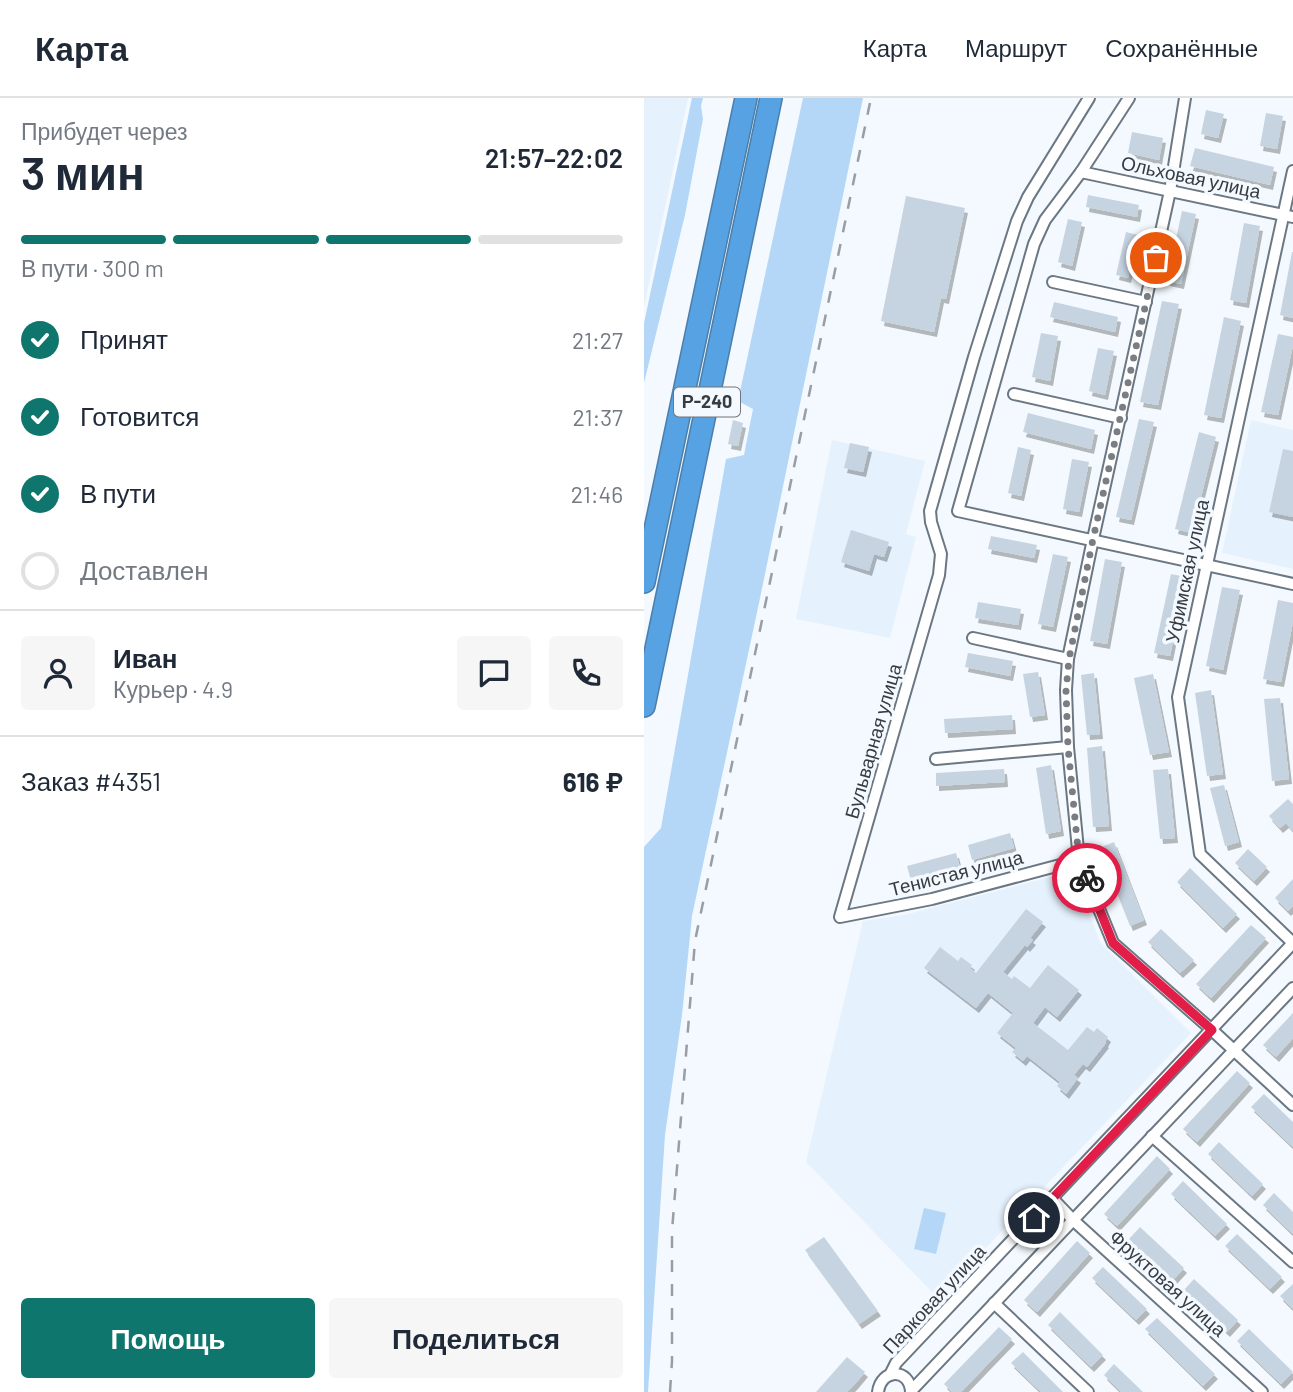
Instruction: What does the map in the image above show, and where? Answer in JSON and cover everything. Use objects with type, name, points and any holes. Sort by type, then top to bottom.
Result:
[{"type":"highway","name":"Р-240","points":[[644,582],[746,98]]},
{"type":"highway","name":"Р-240","points":[[644,706],[771,98]]},
{"type":"street","name":"Бульварная улица","points":[[840,917],[939,575],[941,554],[930,511],[1007,249],[1028,197],[1089,98]]},
{"type":"street","points":[[1129,98],[1082,172],[1045,220],[1034,244],[958,511],[1293,584]]},
{"type":"street","points":[[1185,98],[1170,191],[1069,659],[1066,691],[1068,747],[1079,860],[1113,943],[1293,1105]]},
{"type":"street","name":"Уфимская улица","points":[[1293,171],[1288,216],[1206,565],[1178,697],[1200,855],[1293,943]]},
{"type":"street","name":"Ольховая улица","points":[[1082,172],[1288,216]]},
{"type":"street","points":[[1053,282],[1146,302]]},
{"type":"street","points":[[1014,394],[1121,418]]},
{"type":"street","points":[[973,638],[1069,659]]},
{"type":"street","points":[[936,760],[1068,747]]},
{"type":"street","name":"Тенистая улица","points":[[840,917],[933,899],[1079,860]]},
{"type":"street","name":"Парковая улица","points":[[878,1392],[879,1384],[890,1374],[896,1363],[1293,943]]},
{"type":"street","points":[[912,1391],[1293,988]]},
{"type":"street","points":[[1152,1136],[1293,1262]]},
{"type":"street","name":"Фруктовая улица","points":[[1052,1198],[1262,1392]]},
{"type":"street","points":[[994,1303],[1088,1392]]},
{"type":"street","points":[[890,1374],[905,1377],[912,1391]]},
{"type":"shaded area","points":[[644,98],[688,98],[644,307]]},
{"type":"shaded area","points":[[692,98],[703,98],[703,119],[685,215],[644,383],[644,323]]},
{"type":"shaded area","points":[[803,98],[863,98],[692,916],[682,1015],[665,1135],[648,1392],[644,1392],[644,847],[661,828],[726,459],[744,455],[753,409],[738,401]]},
{"type":"shaded area","points":[[1251,420],[1293,430],[1293,569],[1222,553]]},
{"type":"shaded area","points":[[832,440],[925,461],[906,534],[916,537],[890,638],[796,619]]},
{"type":"shaded area","points":[[1074,871],[1100,942],[1191,1033],[962,1273],[934,1294],[806,1162],[863,921],[904,915]]},
{"type":"shaded area","points":[[924,1208],[946,1213],[936,1254],[914,1249]]},
{"type":"building","points":[[1206,110],[1224,114],[1218,138],[1201,134]]},
{"type":"building","points":[[1266,113],[1283,116],[1277,149],[1260,146]]},
{"type":"building","points":[[1132,132],[1163,138],[1159,160],[1128,153]]},
{"type":"building","points":[[1195,148],[1274,167],[1270,185],[1190,166]]},
{"type":"building","points":[[1088,195],[1139,205],[1137,217],[1086,207]]},
{"type":"building","points":[[906,196],[965,208],[946,299],[941,298],[934,332],[881,321]]},
{"type":"building","points":[[1182,211],[1196,214],[1181,284],[1167,281]]},
{"type":"building","points":[[1068,219],[1082,222],[1072,266],[1058,262]]},
{"type":"building","points":[[1244,223],[1260,226],[1246,303],[1230,300]]},
{"type":"building","points":[[1126,232],[1138,235],[1128,278],[1116,275]]},
{"type":"building","points":[[1293,252],[1293,318],[1280,315]]},
{"type":"building","points":[[1162,301],[1179,304],[1158,405],[1140,402]]},
{"type":"building","points":[[1054,302],[1118,317],[1115,332],[1050,317]]},
{"type":"building","points":[[1224,317],[1241,321],[1221,418],[1204,415]]},
{"type":"building","points":[[1041,333],[1058,336],[1050,381],[1032,377]]},
{"type":"building","points":[[1278,334],[1293,337],[1293,345],[1278,415],[1261,412]]},
{"type":"building","points":[[1098,348],[1114,351],[1105,395],[1089,391]]},
{"type":"building","points":[[1028,413],[1095,430],[1091,449],[1023,432]]},
{"type":"building","points":[[1139,419],[1154,422],[1131,520],[1116,517]]},
{"type":"building","points":[[733,420],[743,423],[738,446],[728,444]]},
{"type":"building","points":[[1199,432],[1216,437],[1192,533],[1175,529]]},
{"type":"building","points":[[850,443],[869,447],[863,472],[844,468]]},
{"type":"building","points":[[1018,447],[1031,450],[1021,496],[1008,493]]},
{"type":"building","points":[[1283,449],[1293,451],[1293,517],[1269,512]]},
{"type":"building","points":[[1072,459],[1089,462],[1079,512],[1063,509]]},
{"type":"building","points":[[851,530],[889,542],[884,557],[874,554],[869,571],[841,562]]},
{"type":"building","points":[[991,536],[1037,545],[1034,558],[988,549]]},
{"type":"building","points":[[1053,554],[1068,557],[1053,627],[1038,624]]},
{"type":"building","points":[[1105,559],[1122,562],[1107,644],[1090,641]]},
{"type":"building","points":[[1171,574],[1186,577],[1170,656],[1154,653]]},
{"type":"building","points":[[1222,587],[1240,590],[1223,670],[1206,666]]},
{"type":"building","points":[[1278,600],[1293,603],[1293,622],[1281,682],[1263,679]]},
{"type":"building","points":[[978,602],[1021,609],[1018,625],[975,618]]},
{"type":"building","points":[[968,653],[1013,661],[1010,676],[965,667]]},
{"type":"building","points":[[1038,672],[1045,715],[1030,717],[1023,674]]},
{"type":"building","points":[[1094,673],[1100,734],[1087,735],[1081,675]]},
{"type":"building","points":[[1153,674],[1169,752],[1150,755],[1134,678]]},
{"type":"building","points":[[1211,690],[1223,774],[1207,776],[1195,693]]},
{"type":"building","points":[[1280,698],[1289,779],[1272,781],[1264,699]]},
{"type":"building","points":[[1012,715],[1013,729],[945,733],[944,719]]},
{"type":"building","points":[[1102,746],[1109,826],[1093,827],[1087,748]]},
{"type":"building","points":[[1051,765],[1061,831],[1046,834],[1036,768]]},
{"type":"building","points":[[1004,769],[1005,782],[936,786],[936,773]]},
{"type":"building","points":[[1168,769],[1175,838],[1160,839],[1153,770]]},
{"type":"building","points":[[1224,785],[1239,842],[1225,846],[1210,788]]},
{"type":"building","points":[[1288,799],[1293,804],[1293,831],[1286,823],[1280,828],[1269,816]]},
{"type":"building","points":[[1010,833],[1014,848],[972,860],[968,845]]},
{"type":"building","points":[[1114,842],[1144,920],[1130,926],[1099,848]]},
{"type":"building","points":[[1248,849],[1267,867],[1254,881],[1235,863]]},
{"type":"building","points":[[956,853],[960,868],[911,881],[907,866]]},
{"type":"building","points":[[1190,868],[1237,914],[1223,928],[1177,882]]},
{"type":"building","points":[[1293,879],[1293,906],[1288,911],[1275,898]]},
{"type":"building","points":[[1026,909],[1043,922],[1030,938],[1033,940],[1027,947],[1025,945],[1003,972],[1012,979],[1014,976],[1030,988],[1048,965],[1079,990],[1057,1017],[1045,1007],[1033,1023],[1068,1050],[1087,1027],[1094,1032],[1097,1028],[1108,1037],[1087,1067],[1083,1064],[1074,1075],[1078,1078],[1066,1094],[1057,1086],[1060,1082],[1027,1056],[1023,1061],[1012,1052],[1016,1048],[997,1033],[1013,1013],[988,993],[976,1008],[924,968],[940,947],[958,961],[961,957],[972,965],[970,968],[976,973]]},
{"type":"building","points":[[1251,925],[1266,938],[1211,998],[1196,984]]},
{"type":"building","points":[[1161,929],[1194,960],[1180,973],[1148,942]]},
{"type":"building","points":[[1293,1013],[1293,1038],[1276,1057],[1263,1045]]},
{"type":"building","points":[[1237,1071],[1250,1083],[1197,1142],[1183,1129]]},
{"type":"building","points":[[1264,1094],[1293,1122],[1293,1147],[1251,1107]]},
{"type":"building","points":[[1219,1142],[1263,1184],[1252,1196],[1208,1154]]},
{"type":"building","points":[[1157,1156],[1170,1169],[1117,1226],[1104,1214]]},
{"type":"building","points":[[1183,1181],[1227,1224],[1215,1236],[1171,1194]]},
{"type":"building","points":[[1274,1193],[1293,1212],[1293,1234],[1263,1205]]},
{"type":"building","points":[[1140,1227],[1184,1268],[1173,1280],[1129,1239]]},
{"type":"building","points":[[1237,1234],[1282,1277],[1270,1289],[1225,1246]]},
{"type":"building","points":[[824,1237],[878,1311],[859,1324],[805,1250]]},
{"type":"building","points":[[1077,1241],[1090,1253],[1037,1312],[1024,1300]]},
{"type":"building","points":[[1103,1267],[1147,1309],[1136,1320],[1092,1278]]},
{"type":"building","points":[[1194,1279],[1238,1320],[1227,1332],[1183,1291]]},
{"type":"building","points":[[1293,1284],[1293,1309],[1280,1296]]},
{"type":"building","points":[[1060,1312],[1103,1355],[1091,1367],[1048,1325]]},
{"type":"building","points":[[1157,1318],[1215,1374],[1203,1386],[1145,1329]]},
{"type":"building","points":[[999,1327],[1012,1339],[961,1392],[952,1392],[944,1384]]},
{"type":"building","points":[[1249,1329],[1293,1372],[1281,1384],[1237,1341]]},
{"type":"building","points":[[1023,1352],[1063,1392],[1041,1392],[1011,1363]]},
{"type":"building","points":[[847,1357],[865,1372],[855,1384],[847,1392],[816,1392]]},
{"type":"building","points":[[1114,1364],[1143,1392],[1121,1392],[1104,1375]]},
{"type":"railway","points":[[670,1392],[672,1231],[695,941],[871,98]]},
{"type":"way so far","points":[[1087,878],[1079,860],[1068,747],[1066,691],[1069,659],[1156,258]]},
{"type":"route","points":[[1034,1218],[1212,1030],[1113,943],[1087,878]]}]
